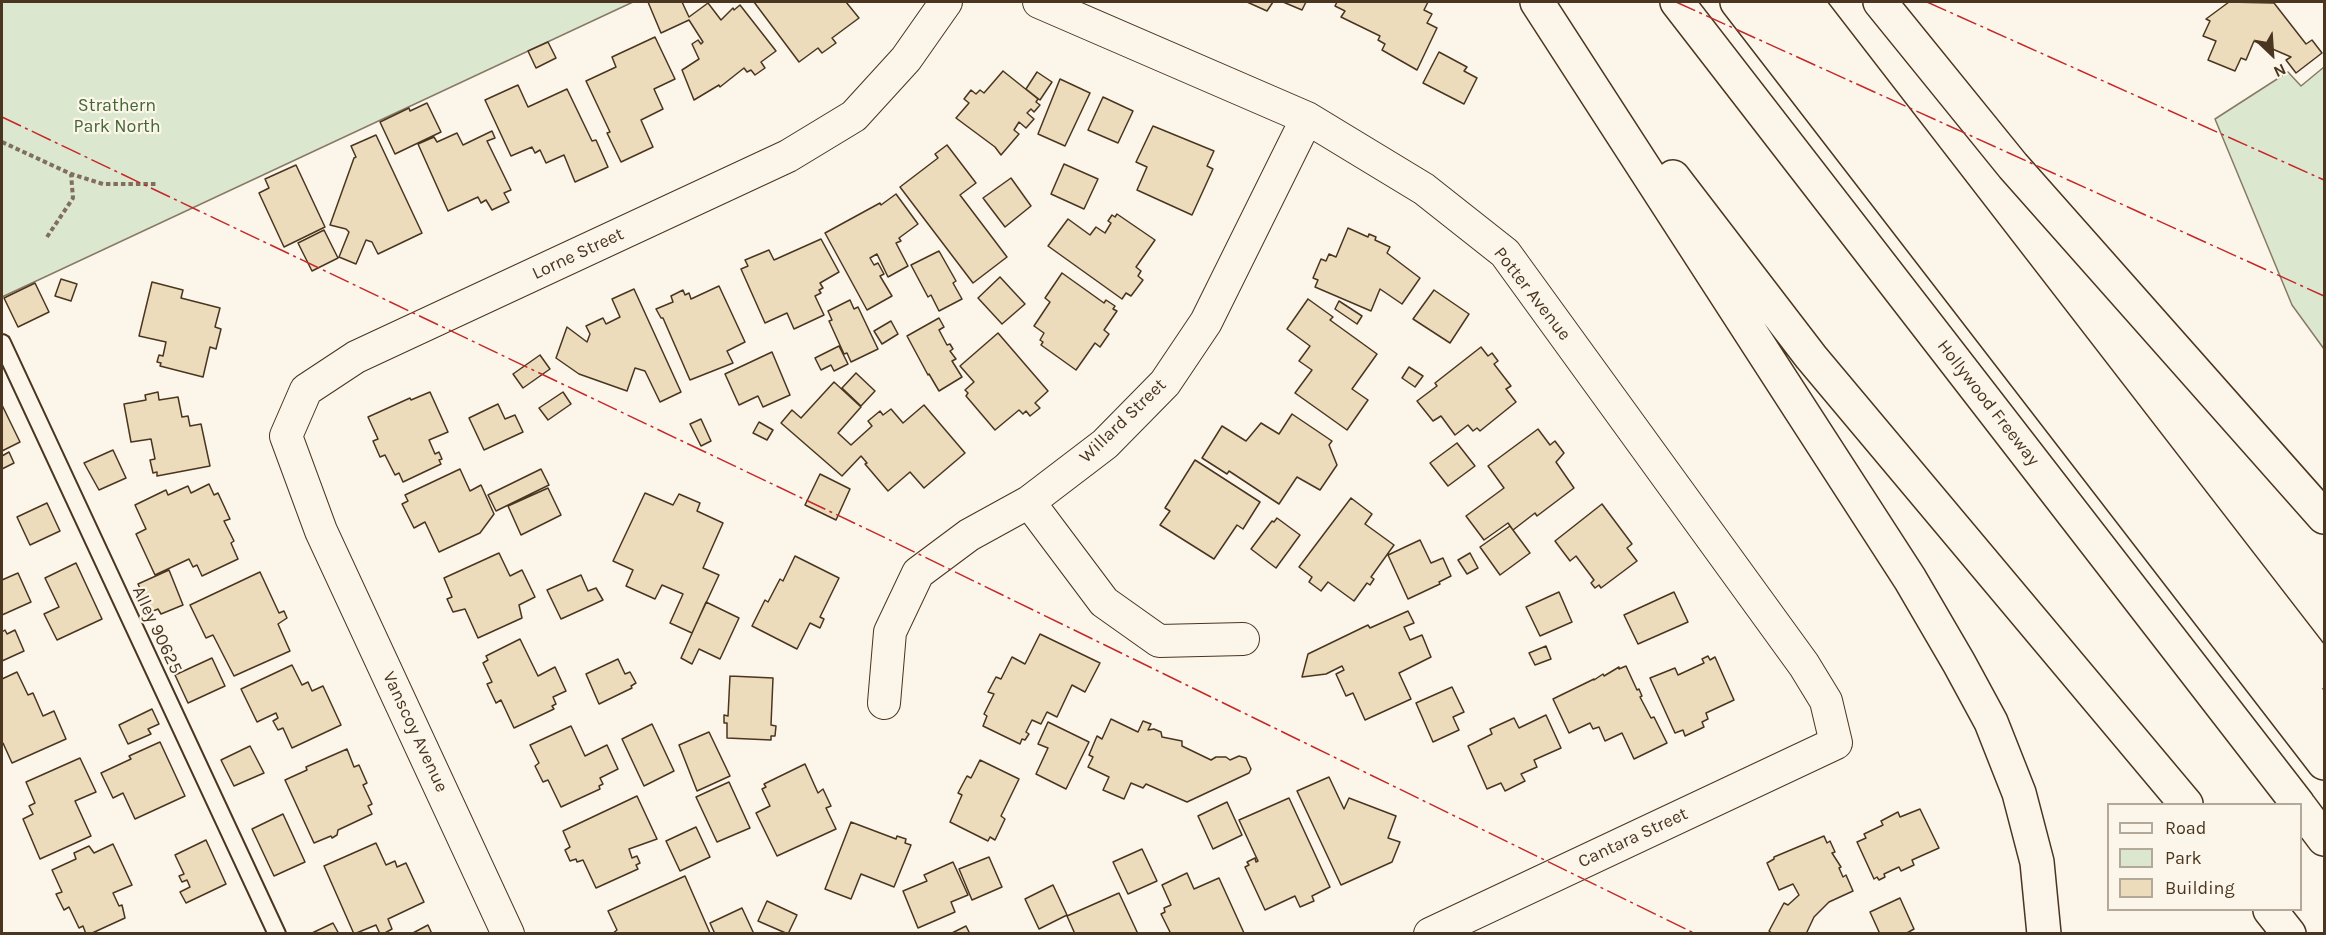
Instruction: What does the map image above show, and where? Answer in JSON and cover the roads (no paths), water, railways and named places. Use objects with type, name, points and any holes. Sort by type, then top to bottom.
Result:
[{"type":"highway","points":[[1538,2],[1811,357],[2185,803]]},
{"type":"highway","points":[[1538,2],[1910,579],[1991,722],[2019,793],[2037,862],[2044,933]]},
{"type":"highway","name":"Hollywood Freeway","points":[[1677,2],[2297,803]]},
{"type":"highway","points":[[1737,2],[2072,439],[2325,763]]},
{"type":"highway","points":[[1768,2],[2325,718]]},
{"type":"highway","points":[[1806,2],[2325,672]]},
{"type":"highway","points":[[1880,2],[2013,166],[2325,517]]},
{"type":"highway","name":"Hollywood Freeway","points":[[2302,810],[2325,839]]},
{"type":"highway","points":[[2272,911],[2289,933]]},
{"type":"street","name":"Lorne Street","points":[[321,531],[286,436],[306,390],[356,357],[788,156],[835,128],[854,116],[906,59],[946,2]]},
{"type":"street","name":"Potter Avenue","points":[[1039,2],[1306,118],[1424,189],[1505,253],[1804,665],[1826,701],[1836,743]]},
{"type":"street","name":"Willard Street","points":[[884,703],[890,633],[918,573],[969,535],[1029,502],[1105,444],[1165,383],[1206,322],[1306,118]]},
{"type":"street","points":[[1029,502],[1104,602],[1159,641],[1243,639]]},
{"type":"street","name":"Vanscoy Avenue","points":[[321,531],[508,933]]},
{"type":"street","name":"Cantara Street","points":[[1430,933],[1836,743]]},
{"type":"lane","name":"Alley 90625","points":[[2,343],[277,933]]},
{"type":"park label","name":"Strathern Park North","points":[[117,116]]}]
